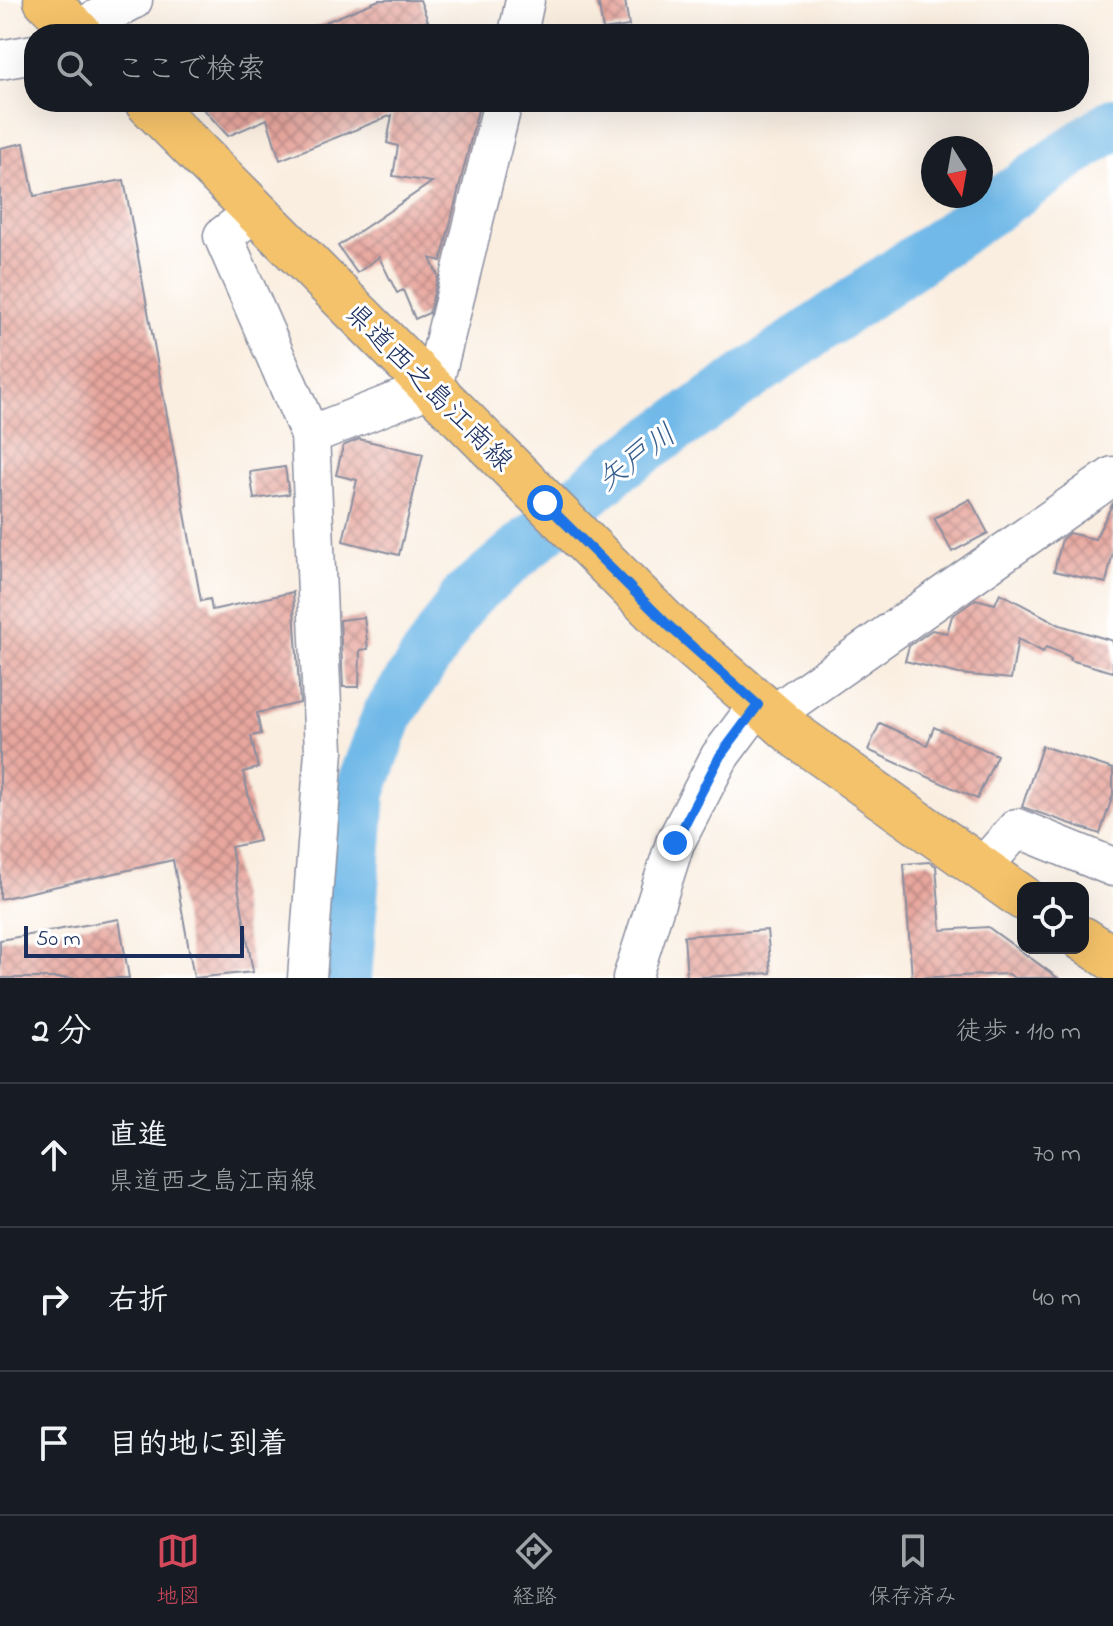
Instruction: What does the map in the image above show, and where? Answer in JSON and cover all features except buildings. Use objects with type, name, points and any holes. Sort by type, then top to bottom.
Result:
[{"type":"main road","name":"県道西之島江南線","points":[[157,112],[433,387],[611,570],[764,710],[1017,894]]},
{"type":"main road","points":[[1089,943],[1113,959]]},
{"type":"street","points":[[520,24],[525,0]]},
{"type":"street","points":[[67,24],[122,2]]},
{"type":"street","points":[[0,60],[24,56]]},
{"type":"street","points":[[310,435],[433,387],[501,112]]},
{"type":"street","points":[[255,212],[223,236],[310,435],[324,751],[307,978]]},
{"type":"street","points":[[632,978],[675,843],[720,756],[764,710],[1113,476]]},
{"type":"street","points":[[981,869],[1017,828],[1113,867]]},
{"type":"waterway","name":"矢戸川","points":[[346,978],[360,792],[388,715],[465,598],[616,468],[1113,124]]},
{"type":"route","points":[[545,503],[669,626],[758,705],[720,756],[675,843]]}]
